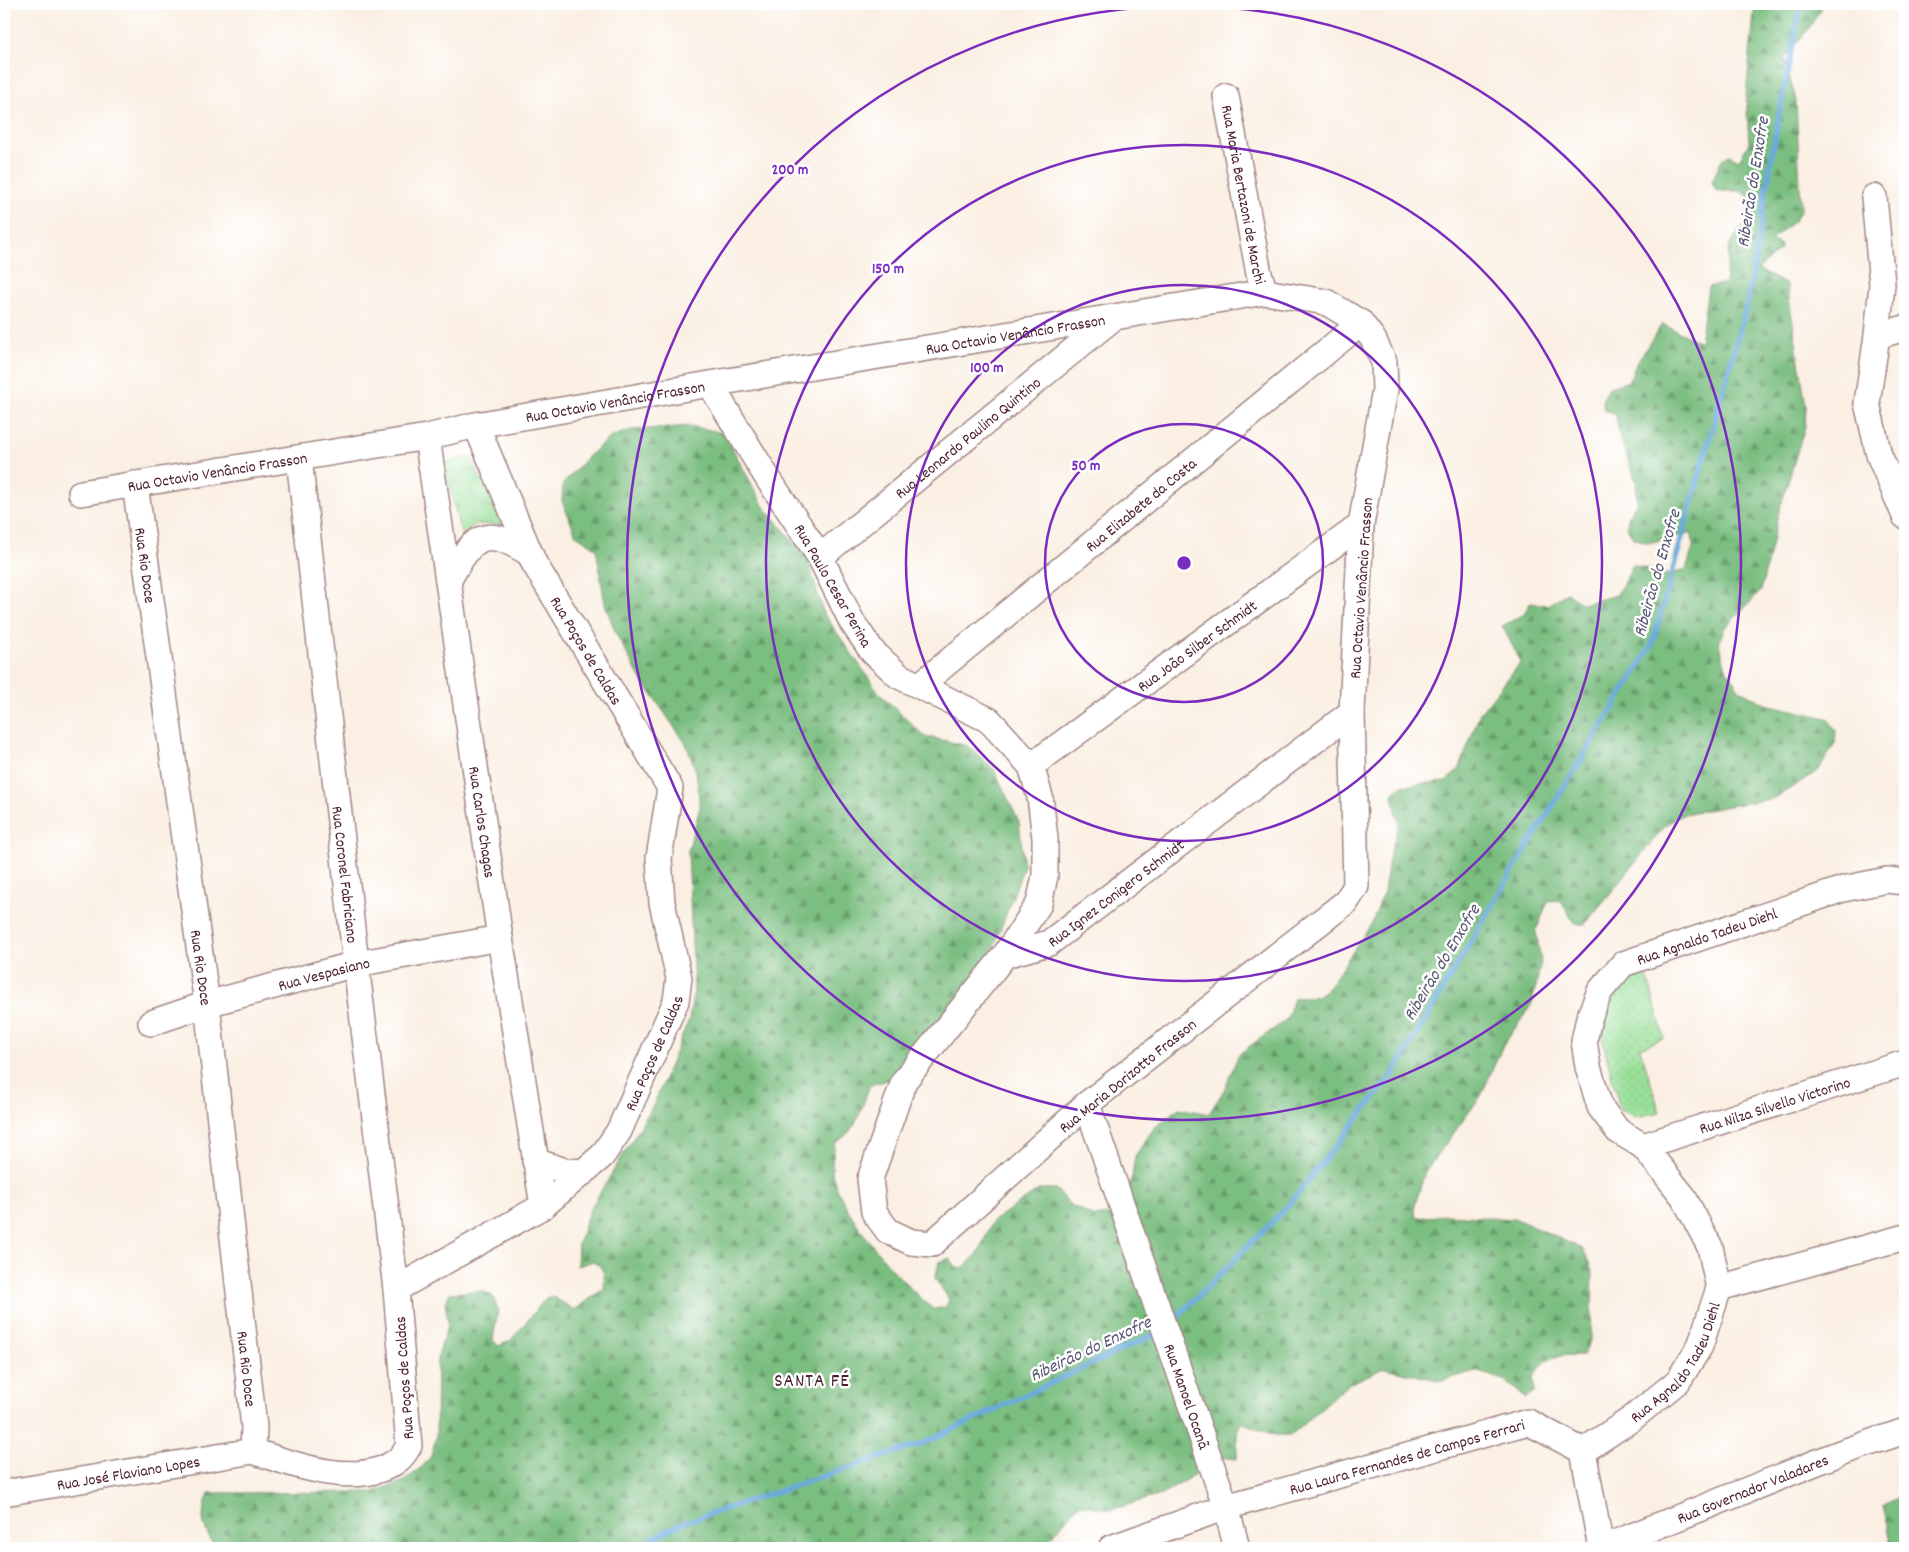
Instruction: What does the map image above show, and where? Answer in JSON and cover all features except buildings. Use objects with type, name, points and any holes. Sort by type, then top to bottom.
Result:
[{"type":"street","name":"Rua Maria Bertazoni de Marchi","points":[[1226,96],[1259,274],[1265,292]]},
{"type":"street","points":[[1874,197],[1882,284],[1877,336],[1866,403],[1878,455],[1905,516]]},
{"type":"street","name":"Rua Octavio Venâncio Frasson","points":[[81,493],[427,437],[476,425],[710,384],[1265,292],[1326,302],[1362,323],[1373,339],[1384,362],[1384,389],[1362,525],[1352,712],[1356,886],[1346,902]]},
{"type":"street","name":"Rua Leonardo Paulino Quintino","points":[[820,557],[1115,316]]},
{"type":"street","name":"Rua Elizabete da Costa","points":[[920,685],[1362,323]]},
{"type":"street","points":[[1877,336],[1905,328]]},
{"type":"street","name":"Rua Paulo Cesar Perina","points":[[710,384],[765,474],[820,557],[852,622],[872,651],[899,676],[989,720],[1031,766],[1040,797],[1045,838],[1044,889],[1039,904],[1005,954]]},
{"type":"street","name":"Rua Poços de Caldas","points":[[253,1451],[289,1464],[337,1474],[376,1470],[399,1459],[409,1446],[396,1288],[543,1206],[602,1156],[619,1131],[676,1001],[679,978],[662,903],[659,858],[670,788],[530,554],[476,425]]},
{"type":"street","name":"Rua Carlos Chagas","points":[[427,437],[500,938],[543,1206]]},
{"type":"street","name":"Rua Coronel Fabriciano","points":[[299,458],[356,964],[396,1288]]},
{"type":"street","name":"Rua Rio Doce","points":[[135,484],[207,1004],[254,1427],[253,1451]]},
{"type":"street","name":"Rua João Silber Schmidt","points":[[1031,766],[1362,525]]},
{"type":"street","points":[[448,580],[464,552],[476,540],[490,537],[510,540],[530,554]]},
{"type":"street","name":"Rua Ignez Conigero Schmidt","points":[[1005,954],[1049,944],[1352,712]]},
{"type":"street","name":"Rua Agnaldo Tadeu Diehl","points":[[1583,1451],[1630,1420],[1678,1381],[1700,1346],[1719,1288],[1710,1247],[1683,1196],[1643,1146],[1618,1131],[1600,1107],[1588,1067],[1584,1041],[1589,1018],[1600,991],[1623,964],[1843,889],[1887,880],[1905,882]]},
{"type":"street","name":"Rua Maria Dorizotto Frasson","points":[[1005,954],[904,1081],[870,1179],[874,1212],[888,1231],[911,1242],[932,1244],[1087,1104],[1346,902]]},
{"type":"street","name":"Rua Vespasiano","points":[[151,1023],[207,1004],[356,964],[500,938]]},
{"type":"street","name":"Rua Nilza Silvello Victorino","points":[[1643,1146],[1905,1063]]},
{"type":"street","name":"Rua Manoel Ocanã","points":[[1087,1104],[1226,1507],[1237,1548]]},
{"type":"street","points":[[536,1161],[565,1171],[584,1172]]},
{"type":"street","points":[[1719,1288],[1905,1237]]},
{"type":"street","name":"Rua Laura Fernandes de Campos Ferrari","points":[[1110,1548],[1226,1507],[1528,1422],[1583,1451]]},
{"type":"street","name":"Rua Governador Valadares","points":[[1602,1548],[1840,1453],[1905,1431]]},
{"type":"street","name":"Rua José Flaviano Lopes","points":[[4,1493],[253,1451]]},
{"type":"street","points":[[1583,1451],[1602,1548]]},
{"type":"green space","points":[[1755,4],[1823,4],[1810,27],[1784,58],[1796,100],[1801,209],[1795,220],[1771,240],[1781,245],[1780,250],[1758,269],[1787,285],[1806,406],[1805,426],[1778,515],[1761,591],[1724,629],[1719,644],[1727,671],[1740,690],[1766,704],[1827,718],[1836,730],[1835,744],[1818,771],[1775,798],[1684,814],[1666,825],[1585,924],[1575,924],[1560,900],[1548,901],[1536,931],[1541,962],[1532,1004],[1502,1047],[1481,1096],[1425,1172],[1414,1208],[1416,1218],[1447,1215],[1516,1219],[1583,1249],[1593,1272],[1591,1339],[1583,1355],[1559,1356],[1548,1360],[1533,1378],[1535,1391],[1526,1398],[1504,1380],[1475,1371],[1442,1381],[1384,1368],[1347,1385],[1291,1435],[1274,1435],[1241,1422],[1237,1432],[1237,1459],[1211,1456],[1195,1474],[1164,1494],[1110,1510],[1079,1504],[1047,1543],[1031,1548],[215,1548],[203,1521],[204,1509],[209,1493],[373,1492],[404,1481],[423,1466],[431,1456],[436,1438],[437,1358],[448,1324],[445,1302],[450,1293],[481,1291],[492,1295],[498,1310],[493,1340],[499,1346],[511,1340],[547,1297],[554,1297],[574,1310],[604,1289],[603,1273],[597,1264],[593,1261],[577,1266],[578,1244],[589,1211],[654,1104],[689,1019],[694,990],[688,851],[700,807],[696,771],[686,744],[639,676],[616,634],[605,604],[596,548],[576,535],[562,501],[563,484],[588,456],[611,437],[631,430],[691,426],[724,433],[764,507],[807,557],[824,614],[880,694],[924,736],[968,746],[994,769],[1019,822],[1024,866],[987,966],[910,1074],[870,1085],[854,1125],[849,1132],[835,1143],[832,1165],[833,1177],[839,1194],[861,1230],[905,1283],[933,1309],[946,1307],[949,1299],[935,1279],[939,1262],[950,1258],[956,1268],[964,1267],[978,1253],[993,1221],[1040,1189],[1056,1189],[1069,1204],[1094,1217],[1114,1214],[1132,1177],[1135,1156],[1154,1128],[1179,1108],[1209,1114],[1224,1090],[1239,1054],[1287,1019],[1294,998],[1317,996],[1329,987],[1372,923],[1384,892],[1390,854],[1399,823],[1392,793],[1402,786],[1446,781],[1459,770],[1480,713],[1521,662],[1502,626],[1523,615],[1531,602],[1547,605],[1567,593],[1582,604],[1617,595],[1633,565],[1669,575],[1686,569],[1694,545],[1691,533],[1648,543],[1633,538],[1627,527],[1628,517],[1637,502],[1636,481],[1620,439],[1616,415],[1604,410],[1602,401],[1609,387],[1629,381],[1636,364],[1662,324],[1700,342],[1708,287],[1725,283],[1729,246],[1745,222],[1750,198],[1741,191],[1716,191],[1712,181],[1722,160],[1729,155],[1739,160],[1749,143],[1746,95]]},
{"type":"green space","points":[[470,457],[504,525],[476,524],[461,534],[444,463]]},
{"type":"green space","points":[[1645,968],[1664,1038],[1640,1048],[1660,1112],[1636,1117],[1620,1109],[1598,1022],[1626,979]]},
{"type":"green space","points":[[1905,1495],[1905,1548],[1882,1548],[1890,1540],[1885,1505]]},
{"type":"waterway","name":"Ribeirão do Enxofre","points":[[1170,1324],[1287,1207],[1393,1074],[1516,865],[1652,645],[1748,300],[1778,119],[1801,4]]},
{"type":"waterway","name":"Ribeirão do Enxofre","points":[[634,1548],[682,1523],[924,1443],[1159,1332]]},
{"type":"district","name":"SANTA FÉ","points":[[812,1379]]}]
